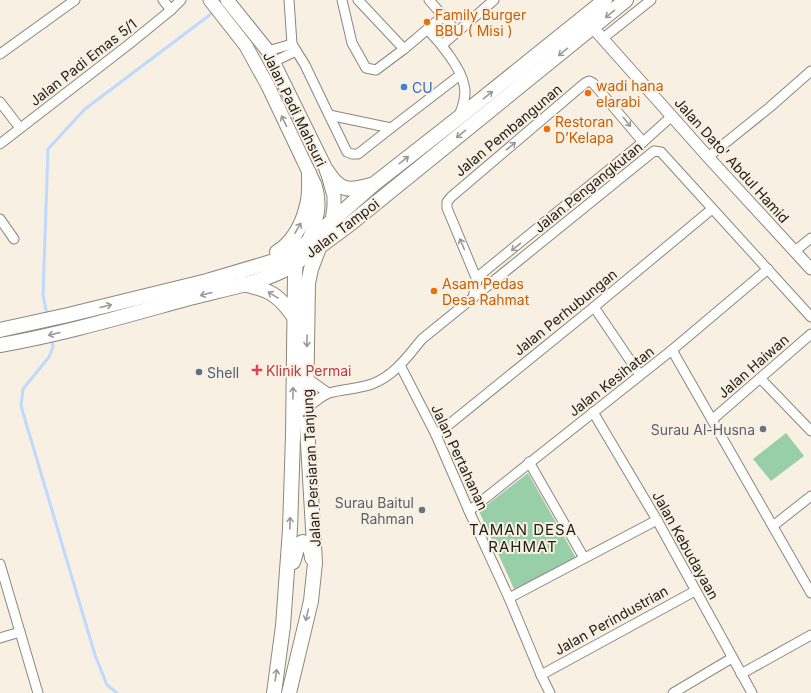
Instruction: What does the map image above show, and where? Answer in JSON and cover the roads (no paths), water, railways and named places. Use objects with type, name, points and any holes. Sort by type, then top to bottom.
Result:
[{"type":"main road","name":"Jalan Padi Mahsuri","points":[[210,0],[246,46],[268,86],[309,173],[318,195],[319,206],[314,244]]},
{"type":"main road","name":"Jalan Padi Mahsuri","points":[[227,0],[271,57],[327,170],[334,196],[332,221]]},
{"type":"main road","name":"Jalan Tampoi","points":[[0,330],[206,281],[271,262],[314,244],[350,224],[588,22],[605,0]]},
{"type":"main road","name":"Jalan Tampoi","points":[[332,221],[374,184],[457,119],[588,22],[626,0]]},
{"type":"main road","points":[[327,170],[333,181],[350,190],[374,184]]},
{"type":"main road","points":[[206,281],[226,268],[267,257],[289,243],[301,224],[308,204],[309,173]]},
{"type":"main road","name":"Jalan Persiaran Tanjung","points":[[289,693],[314,577],[315,552],[306,409],[308,283],[314,244],[332,221]]},
{"type":"main road","points":[[308,303],[315,278],[322,263],[350,224]]},
{"type":"main road","name":"Jalan Tampoi","points":[[0,345],[75,329],[244,284],[272,275],[296,262],[314,244]]},
{"type":"main road","name":"Jalan Persiaran Tanjung","points":[[274,693],[283,626],[287,576],[293,436],[296,262]]},
{"type":"main road","points":[[244,284],[260,288],[276,296],[285,303],[294,317]]},
{"type":"main road","points":[[287,576],[298,546],[300,543],[304,542],[309,546],[311,551],[314,577]]},
{"type":"street","points":[[0,54],[75,0]]},
{"type":"street","points":[[163,0],[172,10]]},
{"type":"street","name":"Jalan Padi Emas 5/1","points":[[0,144],[172,10],[181,0]]},
{"type":"street","points":[[289,0],[294,48],[347,152],[358,154],[460,75]]},
{"type":"street","points":[[342,0],[352,43],[366,68],[376,70],[428,30],[443,16]]},
{"type":"street","points":[[358,0],[404,49]]},
{"type":"street","points":[[429,0],[457,32]]},
{"type":"street","points":[[442,45],[494,0]]},
{"type":"street","points":[[602,39],[651,0]]},
{"type":"street","name":"Jalan Dato' Abdul Hamid","points":[[588,22],[708,157],[811,269]]},
{"type":"street","points":[[428,30],[442,45],[464,84],[465,92],[462,109],[457,119]]},
{"type":"street","points":[[271,57],[294,48]]},
{"type":"street","points":[[708,157],[770,107],[811,71]]},
{"type":"street","name":"Jalan Pembangunan","points":[[477,280],[447,208],[448,202],[451,197],[585,82],[589,81],[593,83],[643,142]]},
{"type":"street","points":[[0,102],[20,128]]},
{"type":"street","points":[[329,115],[391,128]]},
{"type":"street","points":[[473,298],[477,280],[480,276],[643,142],[672,116]]},
{"type":"street","name":"Jalan Pengangkutan","points":[[328,393],[358,388],[372,384],[384,378],[400,365],[422,339],[654,152],[661,152],[811,317]]},
{"type":"street","name":"Jalan Perhubungan","points":[[436,435],[594,307],[712,208]]},
{"type":"street","points":[[0,219],[14,239]]},
{"type":"street","points":[[795,251],[811,238]]},
{"type":"street","name":"Jalan Kesihatan","points":[[469,511],[672,350],[768,269]]},
{"type":"street","points":[[594,307],[640,375]]},
{"type":"street","name":"Jalan Haiwan","points":[[713,419],[811,334]]},
{"type":"street","points":[[672,350],[713,419],[811,593]]},
{"type":"street","name":"Jalan Pertahanan","points":[[400,365],[436,435],[550,693]]},
{"type":"street","points":[[306,409],[328,393],[307,378]]},
{"type":"street","points":[[760,378],[811,431]]},
{"type":"street","name":"Jalan Kebudayaan","points":[[593,412],[656,520],[752,693]]},
{"type":"street","points":[[529,462],[584,558]]},
{"type":"street","points":[[773,526],[811,496]]},
{"type":"street","points":[[509,598],[656,520]]},
{"type":"street","points":[[0,564],[4,595],[20,632],[38,693]]},
{"type":"street","name":"Jalan Perindustrian","points":[[541,675],[695,591]]},
{"type":"street","points":[[0,638],[20,632]]},
{"type":"street","points":[[741,674],[811,635]]},
{"type":"street","points":[[673,693],[732,658]]},
{"type":"waterway","points":[[47,315],[43,295],[48,149],[85,109],[215,11]]},
{"type":"waterway","points":[[52,338],[53,347],[49,357],[23,389],[21,406],[95,655],[107,685],[117,693]]},
{"type":"place","name":"Family Burger BBU ( Misi )","points":[[427,22]]},
{"type":"place","name":"CU","points":[[404,87]]},
{"type":"place","name":"wadi hana elarabi","points":[[588,93]]},
{"type":"place","name":"Restoran D’Kelapa","points":[[547,129]]},
{"type":"place","name":"Asam Pedas Desa Rahmat","points":[[434,291]]},
{"type":"place","name":"Klinik Permai","points":[[257,370]]},
{"type":"place","name":"Shell","points":[[199,372]]},
{"type":"place","name":"Surau Al-Husna","points":[[763,429]]},
{"type":"place","name":"Surau Baitul Rahman","points":[[422,510]]},
{"type":"district","name":"TAMAN DESA RAHMAT","points":[[523,538]]}]
